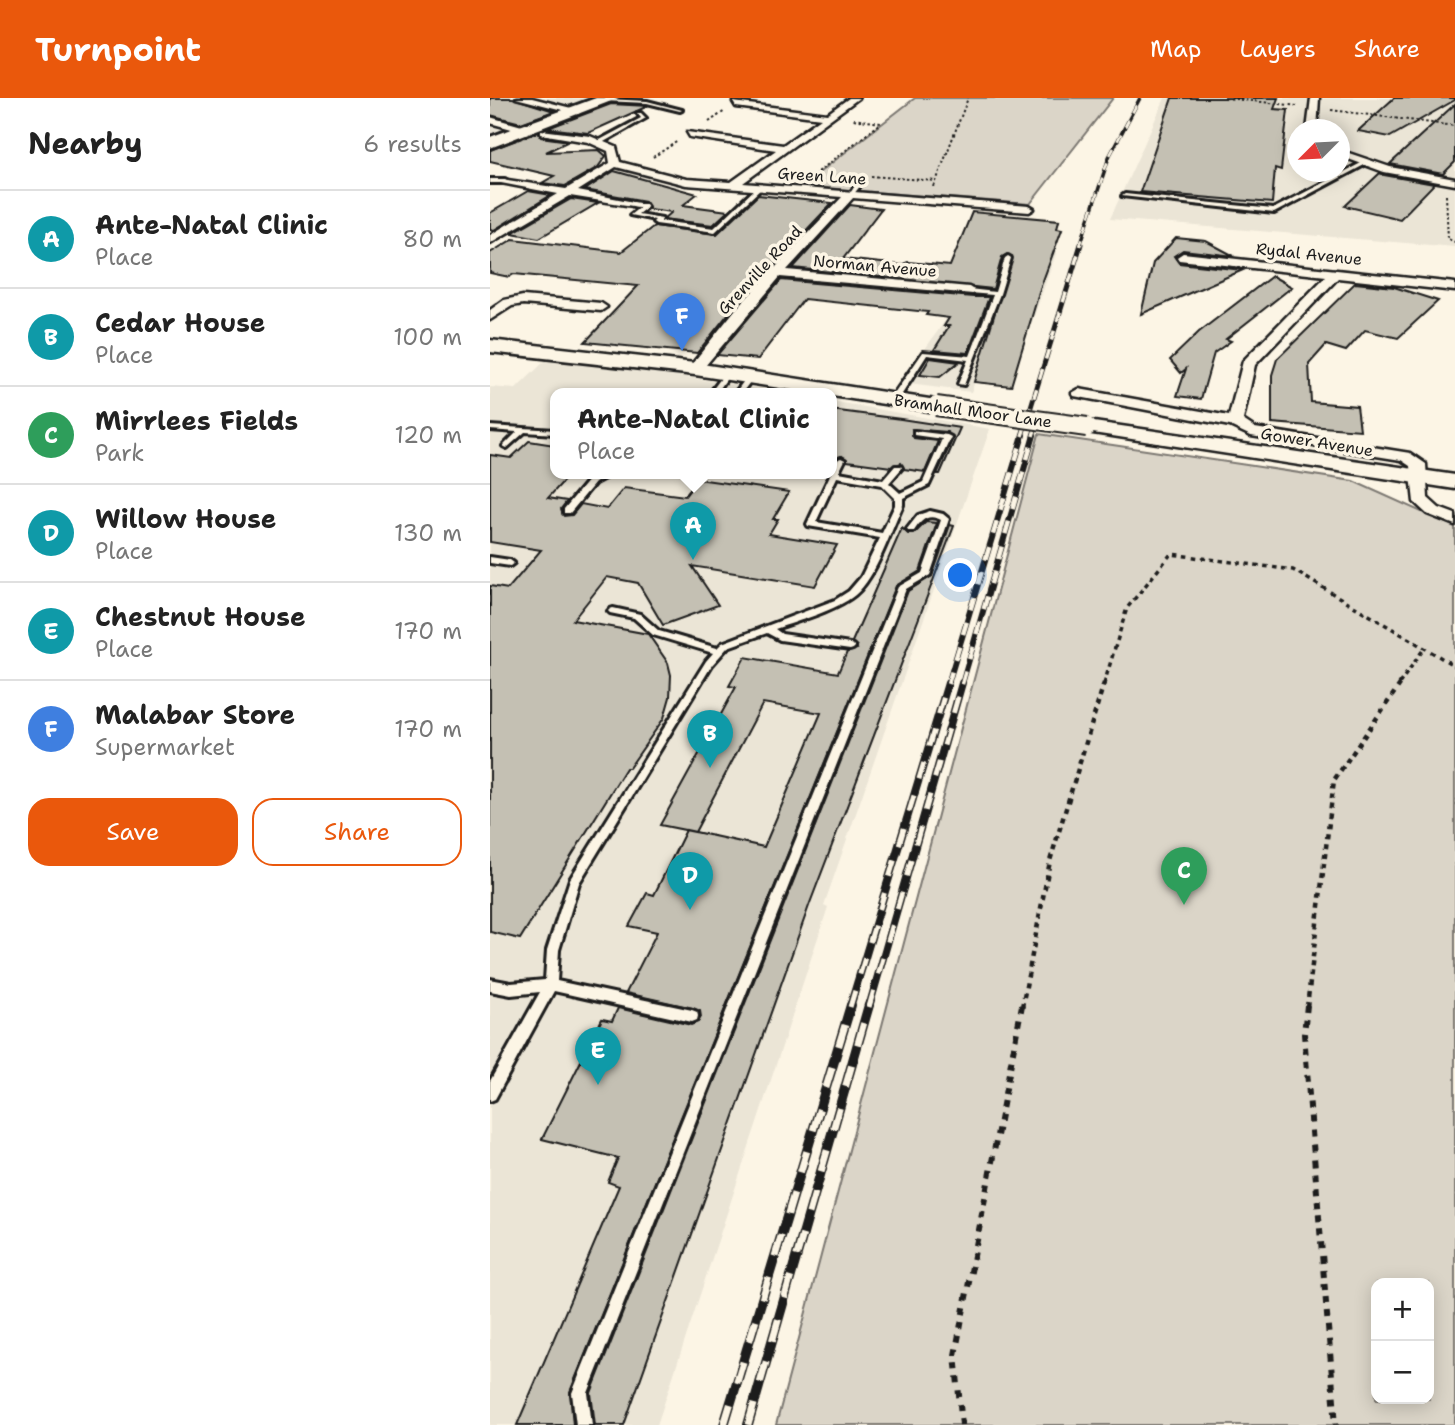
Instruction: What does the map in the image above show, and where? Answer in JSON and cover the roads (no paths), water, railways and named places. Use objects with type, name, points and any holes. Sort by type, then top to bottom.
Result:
[{"type":"highway","points":[[490,143],[609,99]]},
{"type":"street","points":[[520,98],[578,111]]},
{"type":"street","points":[[734,185],[855,98]]},
{"type":"street","points":[[736,104],[827,116]]},
{"type":"street","points":[[490,120],[526,130]]},
{"type":"street","points":[[490,240],[615,164],[613,149],[602,143],[544,132]]},
{"type":"street","points":[[690,134],[783,148]]},
{"type":"street","points":[[1350,157],[1365,163],[1450,181]]},
{"type":"street","name":"Green Lane","points":[[615,164],[686,182],[795,190],[855,190],[929,201],[1029,209]]},
{"type":"street","points":[[505,181],[634,210]]},
{"type":"street","name":"Grenville Road","points":[[695,369],[740,313],[855,190]]},
{"type":"street","name":"Rydal Avenue","points":[[1183,257],[1455,287]]},
{"type":"street","name":"Norman Avenue","points":[[778,273],[969,291]]},
{"type":"street","points":[[1235,422],[1248,363],[1336,273]]},
{"type":"street","points":[[490,316],[516,301],[601,307]]},
{"type":"street","name":"Bramhall Moor Lane","points":[[490,346],[695,369],[727,374],[743,386],[765,388]]},
{"type":"street","name":"Gower Avenue","points":[[1079,393],[1235,422],[1251,432],[1405,456],[1418,464],[1420,478]]},
{"type":"street","name":"Bramhall Moor Lane","points":[[837,395],[1087,427],[1455,482]]},
{"type":"street","points":[[1420,478],[1420,499],[1433,511],[1455,520]]},
{"type":"lane","points":[[638,98],[680,110]]},
{"type":"lane","points":[[609,99],[648,100]]},
{"type":"lane","points":[[602,143],[644,118],[639,114]]},
{"type":"lane","points":[[1125,196],[1274,211],[1365,163]]},
{"type":"lane","points":[[490,181],[505,181]]},
{"type":"lane","points":[[634,210],[660,219],[656,222],[715,230],[760,187]]},
{"type":"lane","points":[[961,384],[998,294],[1008,258]]},
{"type":"lane","points":[[969,291],[998,294]]},
{"type":"lane","points":[[894,400],[925,353],[972,358]]},
{"type":"lane","points":[[716,388],[727,374]]},
{"type":"lane","points":[[490,428],[550,430]]},
{"type":"lane","points":[[507,446],[524,429]]},
{"type":"lane","points":[[899,497],[926,483],[947,437],[917,433]]},
{"type":"lane","points":[[837,466],[841,460]]},
{"type":"lane","points":[[885,483],[898,468]]},
{"type":"lane","points":[[490,1094],[551,985],[553,950],[574,882],[718,651],[766,628],[838,602],[852,593],[865,578],[900,505],[899,497],[885,483],[837,474]]},
{"type":"lane","points":[[567,511],[597,479]]},
{"type":"lane","points":[[830,479],[826,497],[811,524],[885,536]]},
{"type":"lane","points":[[584,1425],[580,1393],[902,587],[926,575],[945,519],[925,514],[918,517],[911,529]]},
{"type":"lane","points":[[490,560],[510,563]]},
{"type":"lane","points":[[614,611],[637,615],[656,633],[718,651]]},
{"type":"lane","points":[[766,628],[780,637],[850,647]]},
{"type":"lane","points":[[490,985],[511,989],[551,985],[692,1016]]},
{"type":"railway","points":[[1080,246],[1109,157],[1140,98]]},
{"type":"railway","points":[[1022,436],[1081,244]]},
{"type":"railway","points":[[1033,436],[1039,416]]},
{"type":"railway","points":[[948,684],[1023,435]]},
{"type":"railway","points":[[962,684],[1034,435]]},
{"type":"railway","points":[[850,1007],[948,683]]},
{"type":"railway","points":[[869,1007],[962,683]]},
{"type":"railway","points":[[724,1425],[851,1005]]},
{"type":"railway","points":[[748,1425],[869,1005]]},
{"type":"place","name":"Malabar Store","points":[[682,351]]},
{"type":"place","name":"Ante-Natal Clinic","points":[[693,560]]},
{"type":"place","name":"Cedar House","points":[[710,768]]},
{"type":"place","name":"Mirrlees Fields","points":[[1184,905]]},
{"type":"place","name":"Willow House","points":[[690,910]]},
{"type":"place","name":"Chestnut House","points":[[598,1085]]}]
